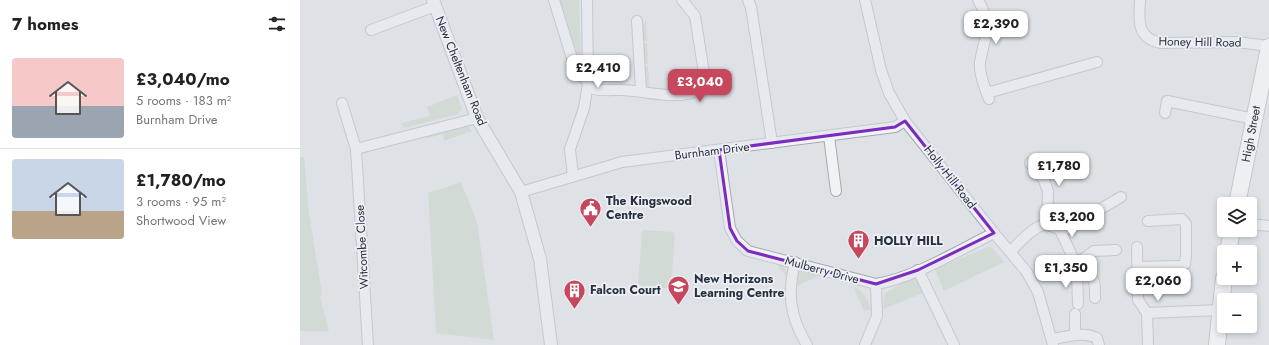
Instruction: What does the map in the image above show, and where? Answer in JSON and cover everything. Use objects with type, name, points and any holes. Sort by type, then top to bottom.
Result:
[{"type":"main road","name":"High Street","points":[[1238,197],[1269,47]]},
{"type":"main road","points":[[1217,345],[1218,333]]},
{"type":"street","points":[[554,0],[574,65],[593,90],[641,91],[670,96],[690,95],[701,90],[705,79],[695,16],[682,0]]},
{"type":"street","points":[[573,176],[570,149],[584,108],[588,84],[587,0]]},
{"type":"street","points":[[748,0],[751,7],[772,143]]},
{"type":"street","name":"Holly Hill Road","points":[[865,0],[881,70],[889,93],[905,121],[1026,271],[1038,292],[1053,342]]},
{"type":"street","points":[[978,0],[983,9],[987,28],[980,63],[980,74],[988,96],[1097,62]]},
{"type":"street","name":"Honey Hill Road","points":[[1140,0],[1141,29],[1146,37],[1153,42],[1237,42],[1269,47]]},
{"type":"street","points":[[371,30],[434,3]]},
{"type":"street","name":"New Cheltenham Road","points":[[434,3],[477,118],[521,192],[540,259],[551,345]]},
{"type":"street","points":[[637,20],[641,91]]},
{"type":"street","points":[[1165,113],[1167,101],[1254,119]]},
{"type":"street","name":"Witcombe Close","points":[[342,103],[356,149],[368,345]]},
{"type":"street","points":[[356,149],[477,118]]},
{"type":"street","name":"Burnham Drive","points":[[521,192],[622,162],[895,127],[905,121]]},
{"type":"street","points":[[829,136],[836,190]]},
{"type":"street","name":"Mulberry Drive","points":[[719,150],[730,228],[737,241],[748,251],[876,284],[889,282],[918,270],[994,233]]},
{"type":"street","points":[[1037,171],[1050,162]]},
{"type":"street","points":[[1030,163],[1044,178],[1048,191],[1047,225]]},
{"type":"street","points":[[1011,251],[1039,227],[1047,225],[1060,230],[1066,229],[1121,197]]},
{"type":"street","points":[[1138,267],[1177,266],[1185,264],[1186,224],[1182,220],[1148,221]]},
{"type":"street","points":[[1257,225],[1269,226]]},
{"type":"street","points":[[1060,230],[1079,261]]},
{"type":"street","points":[[1137,247],[1138,300],[1147,313],[1148,345]]},
{"type":"street","points":[[1095,298],[1094,279],[1092,275],[1074,270],[1079,261],[1094,251],[1116,250]]},
{"type":"street","points":[[795,262],[790,294],[793,315],[800,334],[807,345]]},
{"type":"street","points":[[918,270],[954,345]]},
{"type":"street","points":[[1078,304],[1081,272]]},
{"type":"street","points":[[865,345],[877,316],[876,284]]},
{"type":"street","points":[[1147,313],[1217,310]]},
{"type":"street","points":[[1075,314],[1075,335]]},
{"type":"street","points":[[1053,342],[1075,335],[1092,336],[1097,338],[1099,345]]},
{"type":"highlighted area","points":[[905,121],[994,233],[918,270],[876,284],[748,251],[737,241],[730,228],[719,150],[895,127]]},
{"type":"green space","points":[[557,0],[579,0],[581,60],[578,62]]},
{"type":"green space","points":[[646,21],[647,41],[641,41],[641,27]]},
{"type":"green space","points":[[647,43],[648,64],[642,64],[641,44]]},
{"type":"green space","points":[[648,66],[650,88],[645,84],[642,67]]},
{"type":"green space","points":[[457,95],[462,109],[458,114],[405,128],[402,125],[401,123],[430,116],[427,107]]},
{"type":"green space","points":[[465,126],[470,128],[472,132],[444,141],[443,134],[425,139],[426,136]]},
{"type":"green space","points":[[300,157],[304,157],[309,213],[322,294],[320,297],[329,331],[300,331]]},
{"type":"green space","points":[[461,182],[477,222],[494,340],[436,333],[428,193]]},
{"type":"green space","points":[[644,230],[673,232],[675,236],[671,286],[668,288],[642,287],[638,283],[642,233]]},
{"type":"green space","points":[[988,247],[992,247],[1004,262],[944,291],[935,269]]},
{"type":"green space","points":[[774,261],[784,265],[787,276],[785,275]]},
{"type":"green space","points":[[801,270],[823,274],[794,287],[796,274]]},
{"type":"green space","points":[[912,278],[917,279],[926,292],[883,309],[885,293]]},
{"type":"green space","points":[[853,286],[865,295],[871,310],[864,311]]},
{"type":"place","name":"The Kingswood Centre","points":[[591,228]]},
{"type":"place","name":"HOLLY HILL","points":[[859,260]]},
{"type":"place","name":"New Horizons Learning Centre","points":[[679,306]]},
{"type":"place","name":"Falcon Court","points":[[574,310]]}]
